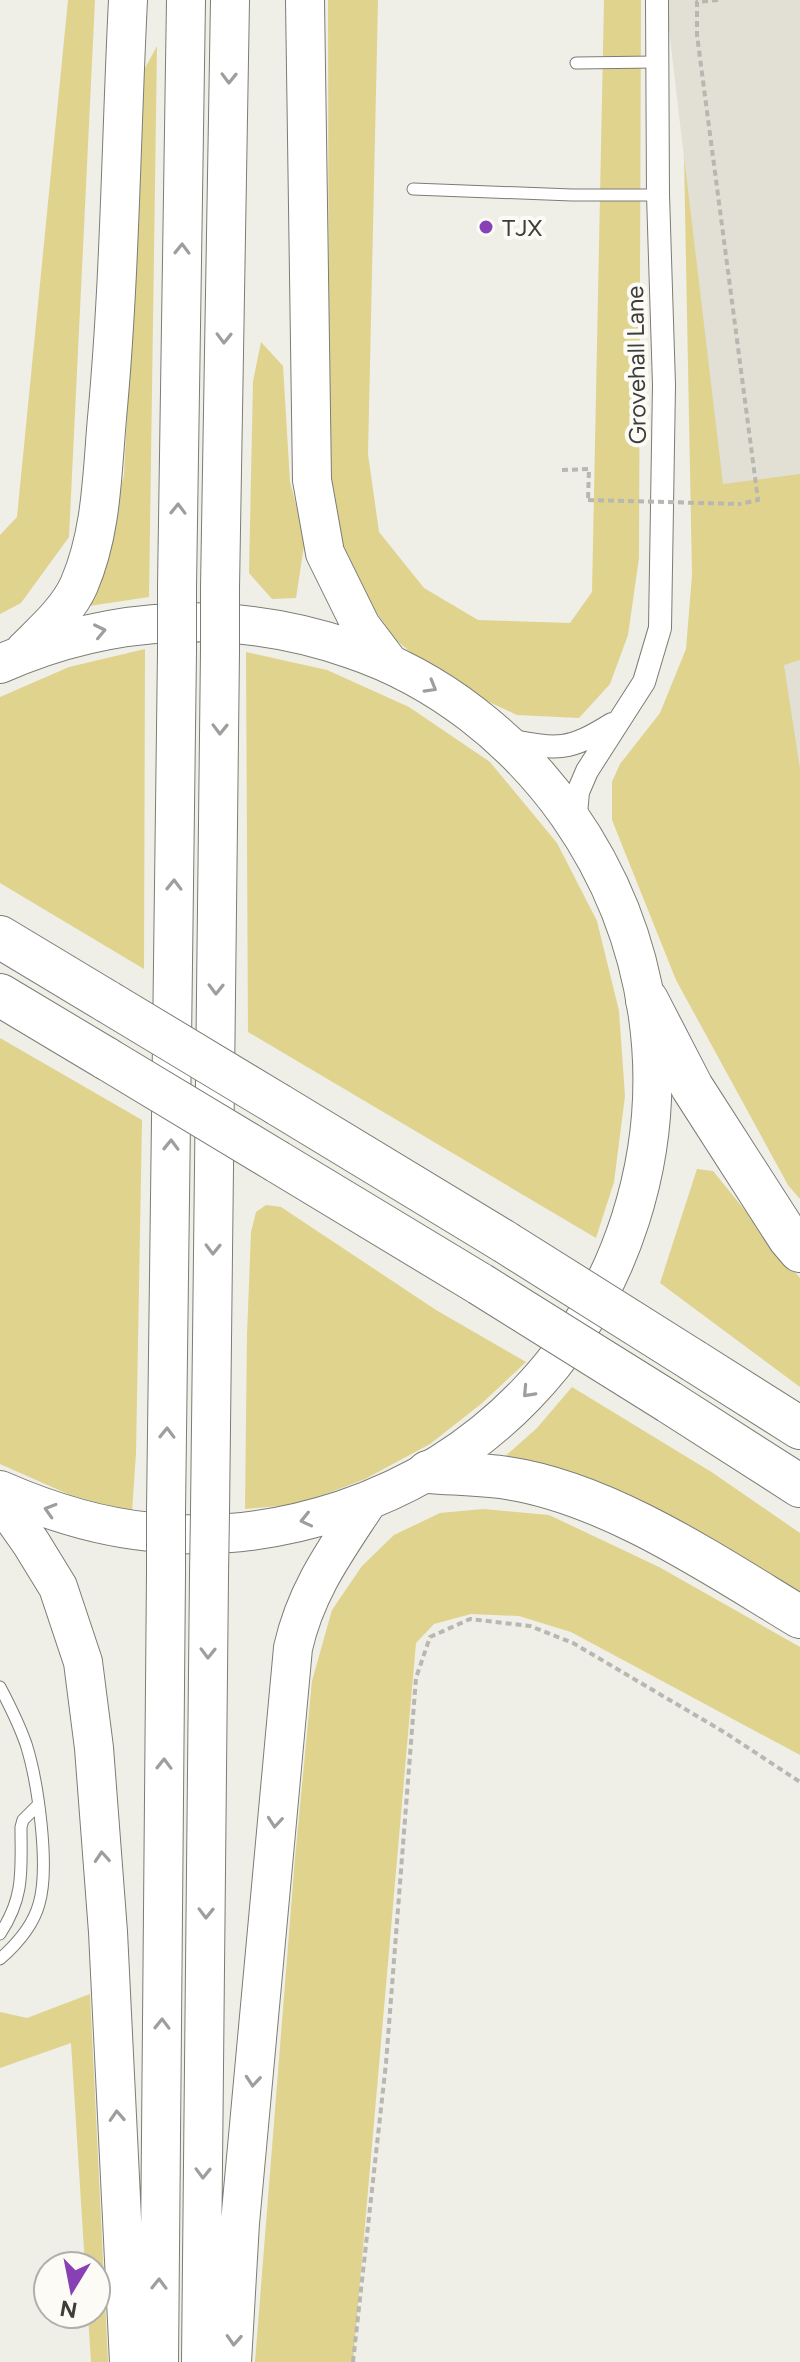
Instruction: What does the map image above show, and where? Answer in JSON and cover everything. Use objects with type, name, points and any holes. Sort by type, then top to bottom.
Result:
[{"type":"highway","points":[[10,660],[50,625],[78,588],[99,516],[111,374],[128,0]]},
{"type":"highway","points":[[159,2362],[166,1511],[186,0]]},
{"type":"highway","points":[[201,2362],[220,588],[230,0]]},
{"type":"highway","points":[[305,0],[312,480],[325,553],[361,626],[389,663]]},
{"type":"highway","points":[[0,1490],[42,1508],[95,1523],[150,1532],[192,1534],[261,1530],[315,1519],[368,1501],[428,1472],[505,1415],[538,1381],[586,1317],[615,1261],[638,1194],[647,1156],[653,1078],[647,1000],[634,945],[614,892],[586,839],[552,791],[502,739],[447,696],[389,663],[324,639],[237,623],[149,623],[105,630],[62,640],[10,660]]},
{"type":"highway","points":[[0,937],[505,1242],[800,1428]]},
{"type":"highway","points":[[0,995],[480,1284],[800,1486]]},
{"type":"highway","points":[[647,1000],[692,1087],[781,1227],[800,1251]]},
{"type":"highway","points":[[428,1472],[508,1478],[560,1490],[599,1505],[650,1530],[800,1617]]},
{"type":"highway","points":[[0,1499],[58,1587],[83,1662],[94,1748],[108,1932],[129,2362]]},
{"type":"highway","points":[[232,2362],[241,2208],[293,1648],[311,1592],[368,1501]]},
{"type":"street","name":"Grovehall Lane","points":[[575,824],[578,792],[587,771],[644,682],[660,628],[664,385],[658,195],[657,0]]},
{"type":"street","name":"Grovehall Lane","points":[[502,739],[549,748],[573,744],[620,719]]},
{"type":"lane","points":[[576,63],[656,62]]},
{"type":"lane","points":[[413,189],[658,195]]},
{"type":"lane","points":[[0,1687],[26,1745],[43,1859],[39,1906],[29,1926],[0,1959]]},
{"type":"lane","points":[[0,1934],[14,1911],[19,1892],[23,1820],[37,1806]]},
{"type":"path","points":[[562,470],[589,469],[588,500],[740,504],[758,500],[697,35],[697,2],[718,0]]},
{"type":"path","points":[[353,2362],[386,2063],[416,1678],[430,1637],[470,1619],[530,1626],[585,1650],[724,1732],[800,1782]]},
{"type":"shaded area","points":[[68,0],[95,0],[69,537],[21,603],[0,614],[0,535],[17,517]]},
{"type":"shaded area","points":[[328,0],[378,0],[368,454],[379,532],[424,588],[478,620],[570,623],[592,592],[604,0],[641,0],[639,558],[628,635],[610,684],[579,718],[517,715],[446,682],[396,640],[369,602],[336,545],[329,478]]},
{"type":"shaded area","points":[[667,0],[800,0],[800,964],[732,569]]},
{"type":"shaded area","points":[[157,46],[149,597],[89,606],[124,475],[144,70]]},
{"type":"shaded area","points":[[684,156],[723,484],[800,474],[800,660],[784,665],[800,769],[800,1199],[788,1185],[676,980],[612,820],[612,782],[620,764],[660,713],[686,649],[692,575]]},
{"type":"shaded area","points":[[261,342],[283,366],[290,482],[305,539],[296,598],[272,599],[249,573],[253,381]]},
{"type":"shaded area","points":[[145,649],[144,969],[0,883],[0,697],[69,667]]},
{"type":"shaded area","points":[[246,652],[327,670],[409,707],[490,762],[557,843],[597,921],[619,1011],[625,1096],[614,1182],[596,1238],[248,1032]]},
{"type":"shaded area","points":[[0,1038],[142,1120],[136,1453],[132,1512],[70,1495],[0,1464]]},
{"type":"shaded area","points":[[697,1169],[713,1171],[800,1278],[800,1387],[660,1283]]},
{"type":"shaded area","points":[[266,1205],[281,1207],[436,1310],[526,1362],[481,1404],[430,1444],[365,1479],[300,1504],[245,1509],[251,1232],[256,1212]]},
{"type":"shaded area","points":[[572,1387],[713,1473],[800,1533],[800,1594],[645,1508],[570,1472],[501,1460],[537,1428]]},
{"type":"shaded area","points":[[483,1509],[549,1515],[659,1567],[800,1647],[800,1755],[571,1632],[519,1616],[471,1614],[434,1624],[416,1643],[353,2362],[255,2362],[312,1681],[332,1610],[362,1566],[394,1535],[440,1513]]},
{"type":"shaded area","points":[[90,1994],[103,2250],[84,2250],[71,2043],[0,2068],[0,2012],[27,2018]]},
{"type":"shaded area","points":[[89,2330],[106,2330],[108,2362],[91,2362]]},
{"type":"place","name":"TJX","points":[[486,227]]}]
